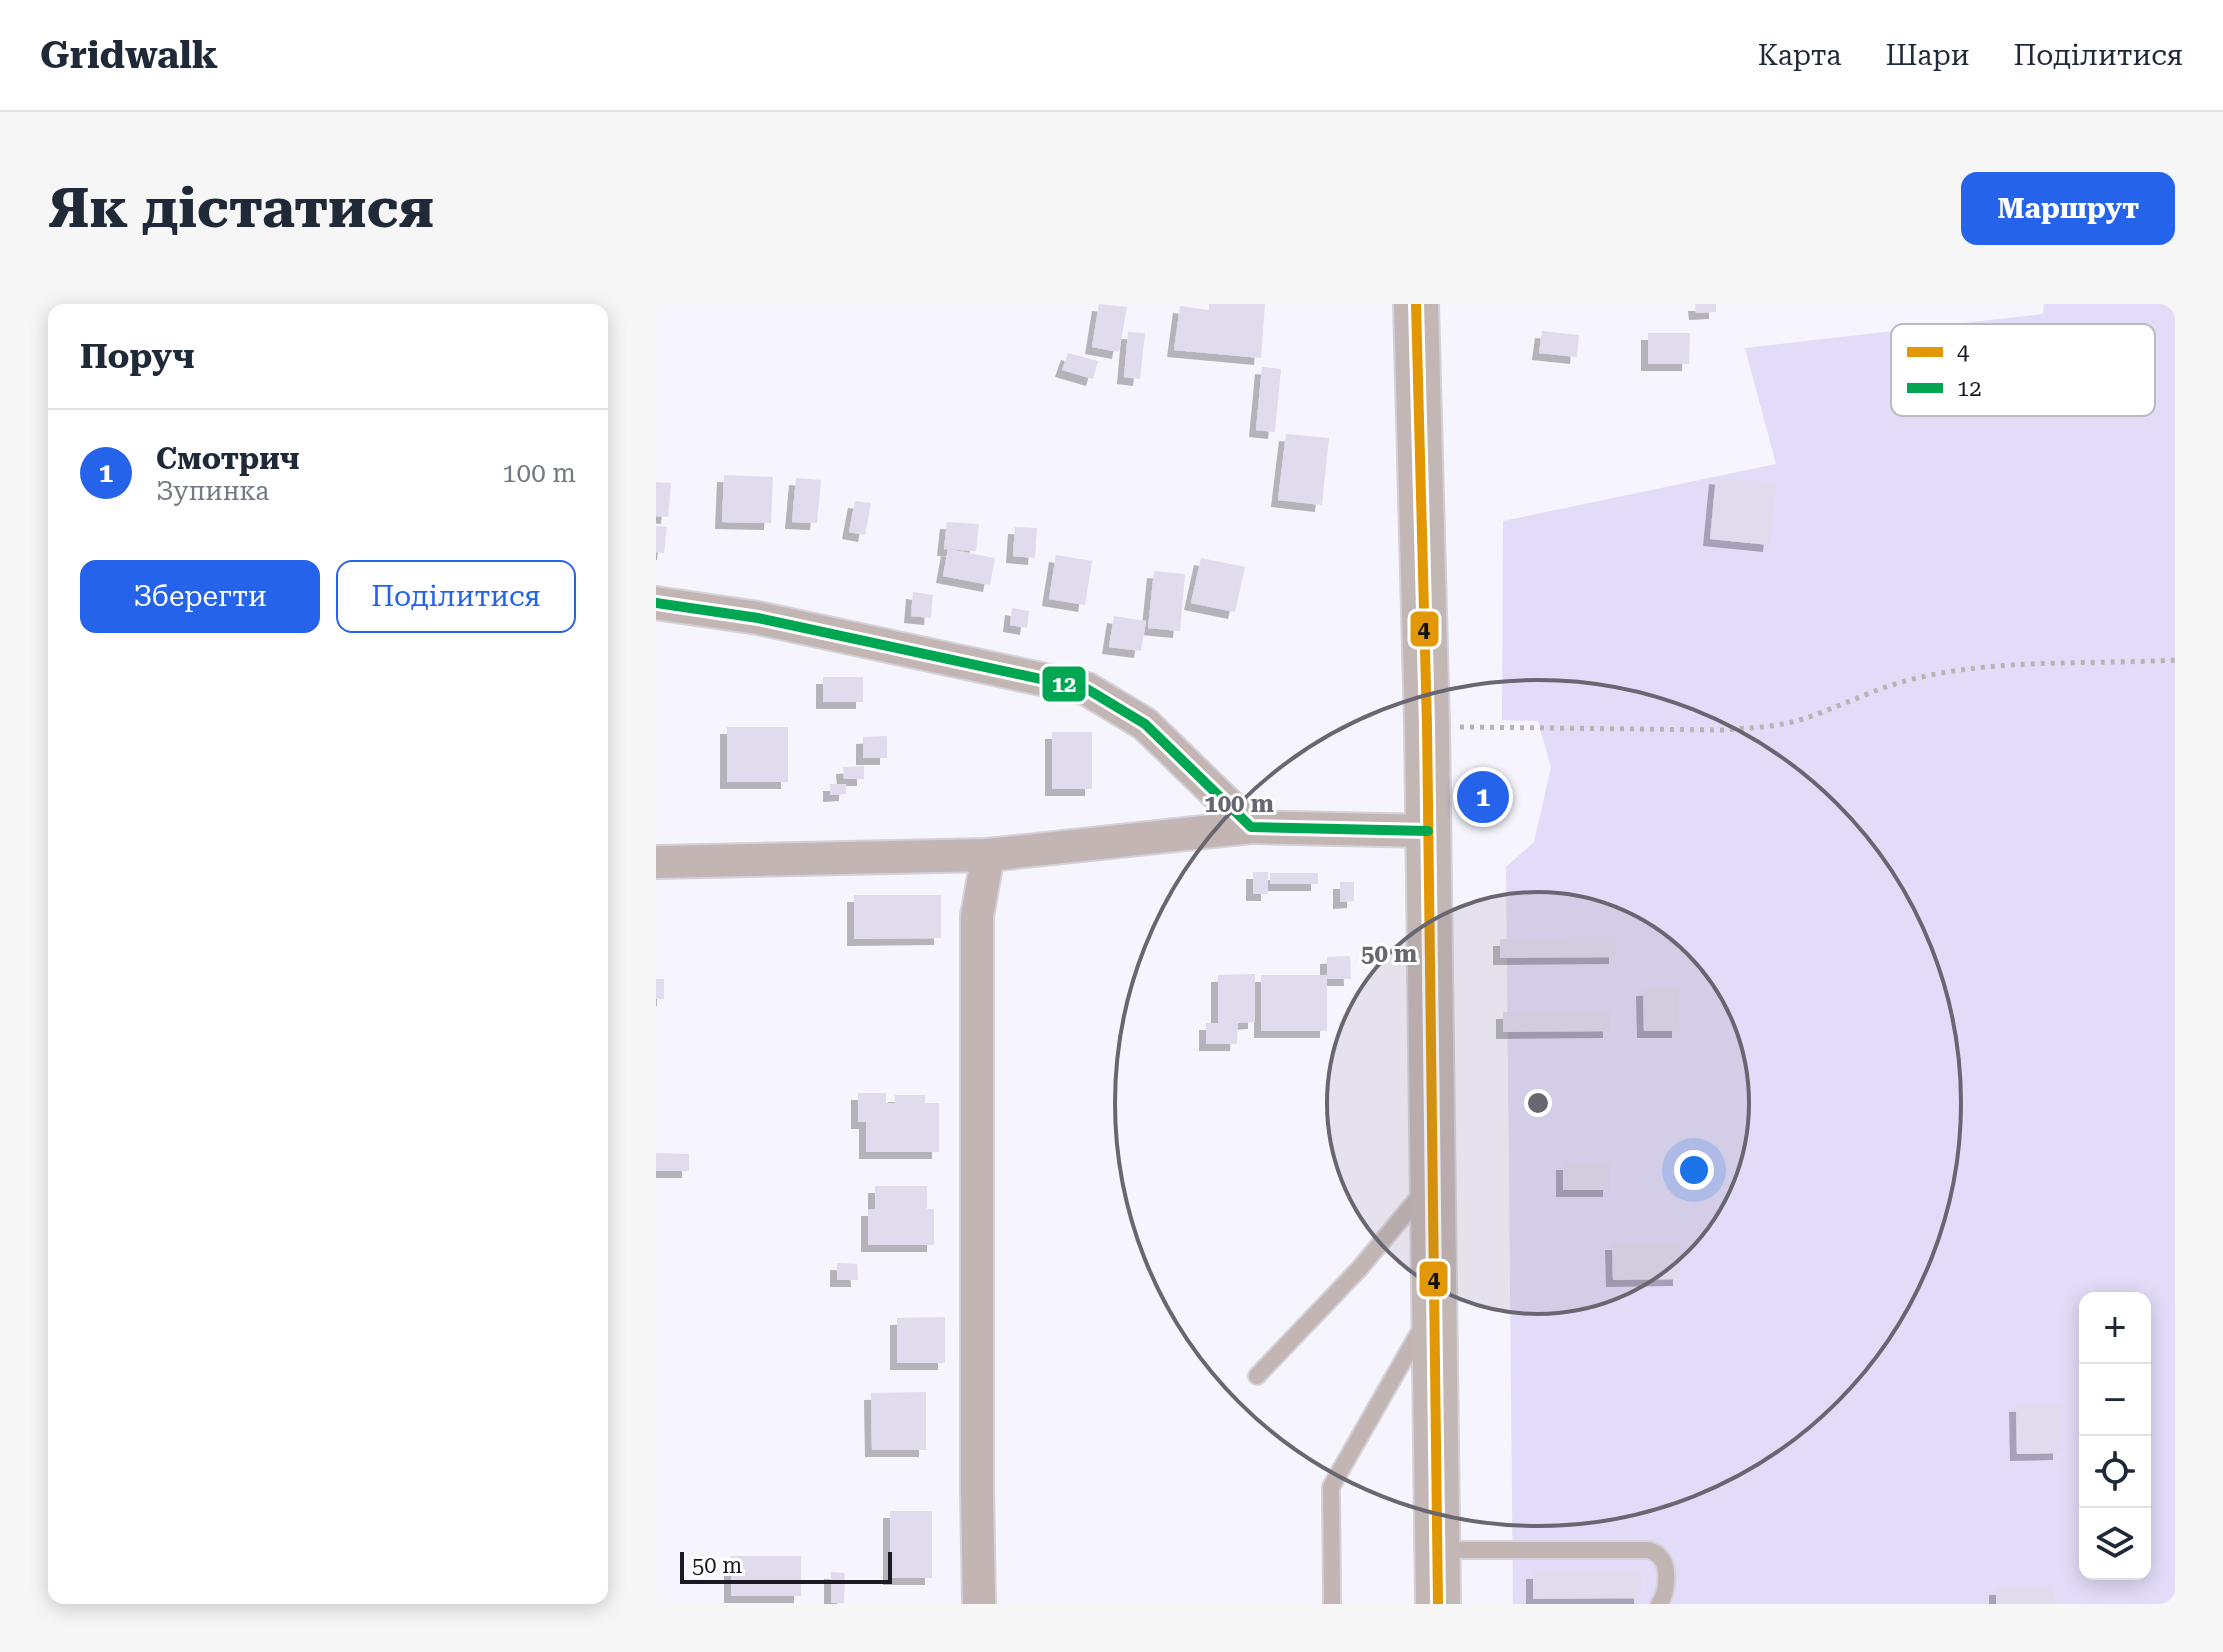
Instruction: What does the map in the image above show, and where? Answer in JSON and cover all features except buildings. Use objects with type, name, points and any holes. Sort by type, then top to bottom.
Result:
[{"type":"main road","points":[[1416,304],[1427,726],[1438,1604]]},
{"type":"street","points":[[656,603],[758,618],[1087,689],[1145,724],[1251,827]]},
{"type":"street","points":[[656,862],[988,855],[1251,827],[1428,831]]},
{"type":"street","points":[[979,1604],[977,916],[988,855]]},
{"type":"lane","points":[[1257,1376],[1360,1268],[1433,1181]]},
{"type":"lane","points":[[1332,1604],[1331,1487],[1434,1305]]},
{"type":"lane","points":[[1438,1550],[1648,1550],[1663,1559],[1665,1567],[1665,1592],[1659,1604]]},
{"type":"path","points":[[1427,726],[1724,730],[1761,727],[1801,720],[1911,679],[1959,671],[2005,666],[2175,660]]},
{"type":"shaded area","points":[[2044,304],[2175,304],[2175,1604],[1513,1604],[1506,867],[1534,842],[1551,767],[1538,721],[1502,720],[1503,521],[1776,464],[1745,348],[1891,331],[1891,416],[2155,416],[2155,324],[1955,324],[2043,314]]},
{"type":"transit line","name":"4","points":[[1416,304],[1427,726],[1438,1604]]},
{"type":"transit line","name":"12","points":[[656,603],[758,618],[1087,689],[1145,724],[1251,827],[1428,831]]},
{"type":"place","name":"Смотрич","points":[[1483,797]]}]
